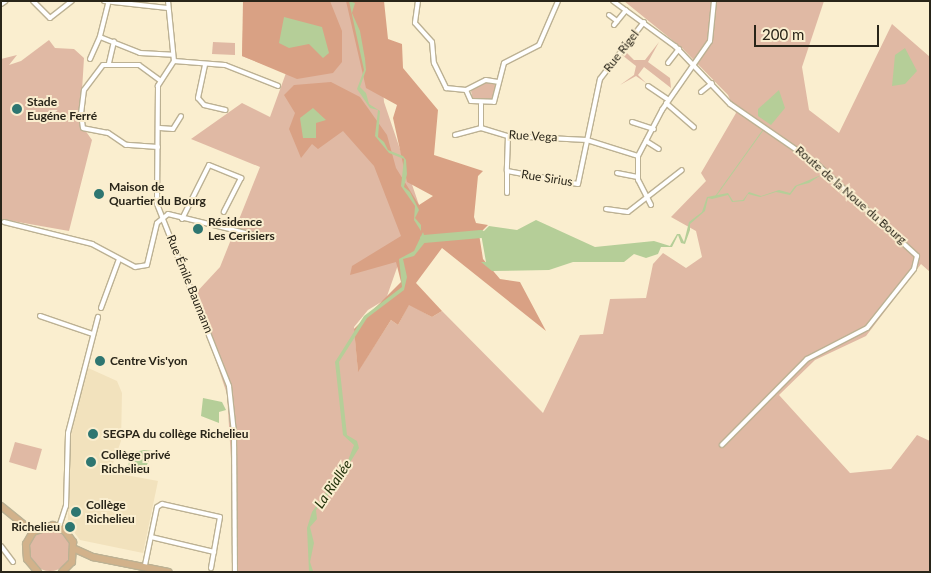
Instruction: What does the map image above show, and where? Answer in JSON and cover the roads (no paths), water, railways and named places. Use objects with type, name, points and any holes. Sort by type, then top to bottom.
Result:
[{"type":"main road","points":[[1,506],[33,532]]},
{"type":"main road","points":[[36,571],[25,552],[33,532],[46,526],[59,527],[70,536],[75,549],[72,562],[64,571]]},
{"type":"main road","points":[[75,549],[93,557],[145,564],[169,572]]},
{"type":"main road","points":[[72,562],[93,557]]},
{"type":"street","points":[[33,1],[47,18],[72,1]]},
{"type":"street","points":[[158,147],[126,145],[108,133],[83,128],[84,90],[97,68],[108,63],[139,64],[160,80],[174,61],[168,1]]},
{"type":"street","points":[[418,1],[415,22],[432,42],[434,63],[444,86],[449,90],[466,90],[486,80],[498,82]]},
{"type":"street","points":[[466,90],[471,101],[481,104],[494,102],[498,82],[508,57],[539,45],[558,1]]},
{"type":"street","name":"Route de la Noue du Bourg","points":[[613,1],[679,49],[730,104],[817,164],[917,256],[914,269],[867,328],[807,359],[722,445]]},
{"type":"street","points":[[651,205],[638,177],[638,156],[667,102],[710,41],[714,1]]},
{"type":"street","points":[[90,59],[100,37],[106,3],[168,8]]},
{"type":"street","points":[[614,25],[626,10]]},
{"type":"street","points":[[609,15],[617,21]]},
{"type":"street","name":"Rue Rigel","points":[[587,140],[600,79],[644,22]]},
{"type":"street","points":[[100,37],[140,53],[173,55]]},
{"type":"street","points":[[108,63],[114,42]]},
{"type":"street","points":[[668,63],[679,49]]},
{"type":"street","points":[[174,61],[205,65],[225,65],[278,86]]},
{"type":"street","points":[[205,65],[198,98],[204,105],[226,110]]},
{"type":"street","name":"Rue Émile Baumann","points":[[160,80],[160,128],[156,194],[161,217],[229,386],[234,433],[235,572]]},
{"type":"street","points":[[701,92],[712,83]]},
{"type":"street","points":[[648,86],[694,127]]},
{"type":"street","points":[[455,135],[480,128],[481,104]]},
{"type":"street","points":[[160,128],[173,129],[182,116]]},
{"type":"street","points":[[632,122],[654,129]]},
{"type":"street","name":"Rue Vega","points":[[480,128],[508,136],[587,140],[638,156]]},
{"type":"street","name":"Rue Sirius","points":[[508,136],[507,172],[578,184],[587,140]]},
{"type":"street","points":[[646,141],[659,149]]},
{"type":"street","points":[[182,219],[209,165],[241,178],[224,212]]},
{"type":"street","points":[[606,209],[628,212],[682,170]]},
{"type":"street","points":[[507,172],[507,193]]},
{"type":"street","points":[[617,174],[638,177]]},
{"type":"street","points":[[4,222],[92,244],[134,267],[147,266],[161,217],[168,214],[182,219],[254,235]]},
{"type":"street","points":[[101,308],[119,259]]},
{"type":"street","points":[[40,316],[93,334]]},
{"type":"street","points":[[59,527],[66,506],[64,453],[83,364],[98,317]]},
{"type":"street","points":[[145,564],[159,504],[216,515],[221,519],[211,568]]},
{"type":"street","points":[[151,537],[214,552]]},
{"type":"street","points":[[1,546],[13,562]]},
{"type":"water","points":[[349,1],[355,3],[352,13],[360,31],[365,59],[366,70],[360,87],[366,93],[369,104],[380,111],[378,137],[384,142],[388,150],[403,156],[406,160],[407,174],[404,187],[410,192],[419,210],[415,218],[421,225],[421,231],[414,220],[415,206],[401,186],[404,159],[389,153],[375,136],[378,110],[370,108],[357,89],[364,70]]},
{"type":"water","points":[[284,17],[322,27],[329,53],[323,58],[309,44],[289,48],[279,43]]},
{"type":"water","points":[[905,48],[917,71],[905,84],[892,86],[895,55]]},
{"type":"water","points":[[779,90],[785,108],[771,125],[758,116],[758,109]]},
{"type":"water","points":[[313,108],[326,120],[316,123],[316,138],[303,138],[300,118]]},
{"type":"water","points":[[821,175],[809,183],[797,186],[790,195],[776,192],[760,197],[748,194],[744,201],[732,202],[728,195],[712,199],[708,198],[705,211],[690,224],[685,244],[681,243],[678,235],[672,247],[661,247],[658,254],[646,258],[634,254],[624,262],[573,262],[549,270],[492,271],[481,262],[486,262],[481,234],[489,226],[517,230],[536,220],[595,247],[654,241],[670,246],[677,234],[680,234],[684,242],[689,222],[702,212],[707,197],[728,193],[733,201],[743,200],[749,192],[761,196],[779,190],[790,193],[795,186]]},
{"type":"water","name":"La Riallée","points":[[423,232],[426,241],[414,256],[403,259],[407,277],[404,290],[367,318],[339,362],[347,435],[357,441],[359,448],[334,488],[316,510],[317,519],[310,527],[314,543],[310,562],[313,571],[309,572],[307,528],[312,512],[347,463],[354,445],[343,435],[335,362],[364,316],[402,287],[399,259],[414,251]]},
{"type":"water","points":[[203,398],[222,402],[226,410],[219,412],[219,423],[201,416]]},
{"type":"water","points":[[144,450],[153,451],[146,467],[128,469],[130,453]]},
{"type":"waterway","points":[[715,196],[763,129]]},
{"type":"waterway","points":[[424,239],[481,234]]},
{"type":"place","name":"Stade Eugéne Ferré","points":[[17,109]]},
{"type":"place","name":"Maison de Quartier du Bourg","points":[[99,194]]},
{"type":"place","name":"Résidence Les Cerisiers","points":[[198,229]]},
{"type":"place","name":"Centre Vis'yon","points":[[100,361]]},
{"type":"place","name":"SEGPA du collège Richelieu","points":[[93,434]]},
{"type":"place","name":"Collège privé Richelieu","points":[[91,462]]},
{"type":"place","name":"Collège Richelieu","points":[[76,512]]},
{"type":"place","name":"Richelieu","points":[[70,527]]}]
